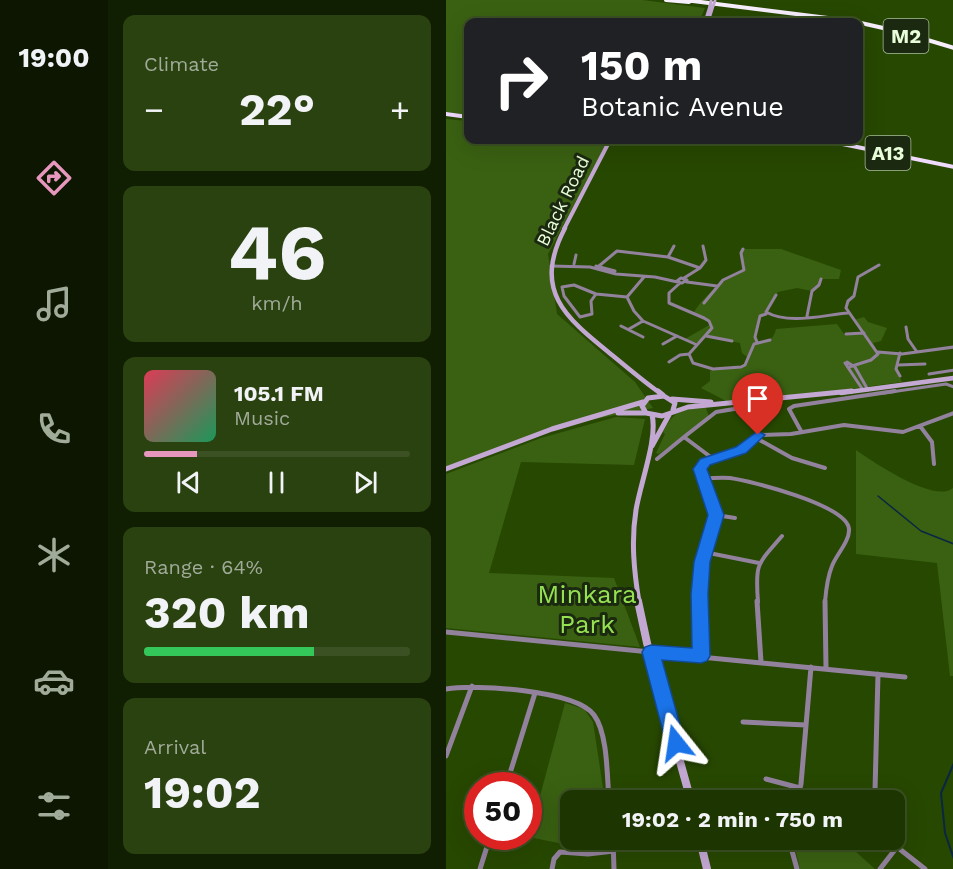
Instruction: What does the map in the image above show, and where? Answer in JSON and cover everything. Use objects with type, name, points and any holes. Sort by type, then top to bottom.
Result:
[{"type":"highway","points":[[658,0],[814,17]]},
{"type":"highway","points":[[666,0],[821,18]]},
{"type":"highway","name":"M2","points":[[685,0],[833,18]]},
{"type":"highway","points":[[715,1],[823,16]]},
{"type":"highway","name":"M2","points":[[863,24],[891,30],[953,50]]},
{"type":"highway","name":"M2","points":[[863,25],[953,50]]},
{"type":"highway","points":[[446,117],[464,119]]},
{"type":"highway","points":[[446,117],[464,119]]},
{"type":"highway","name":"A13","points":[[843,144],[953,165]]},
{"type":"highway","name":"A13","points":[[857,144],[953,165]]},
{"type":"main road","points":[[708,18],[715,1]]},
{"type":"main road","name":"Black Road","points":[[608,144],[554,248],[551,265],[554,297],[565,314],[590,338],[664,396]]},
{"type":"main road","points":[[610,413],[671,412],[694,406],[865,389],[952,377]]},
{"type":"main road","points":[[644,381],[648,389],[642,408],[649,414],[655,425],[634,526],[633,549],[644,630],[688,790]]},
{"type":"main road","points":[[446,470],[552,429],[610,413],[654,396],[702,402],[865,389]]},
{"type":"main road","points":[[646,462],[675,404],[671,398]]},
{"type":"main road","points":[[702,850],[707,869]]},
{"type":"street","points":[[668,257],[674,246]]},
{"type":"street","points":[[685,280],[706,260],[703,246]]},
{"type":"street","points":[[704,303],[723,280],[744,270],[741,253],[743,249]]},
{"type":"street","points":[[551,265],[597,267],[614,251],[668,257],[700,268]]},
{"type":"street","points":[[574,264],[576,255]]},
{"type":"street","points":[[551,265],[574,264],[597,267],[616,274],[645,275],[717,286]]},
{"type":"street","points":[[878,352],[848,313],[846,304],[854,296],[858,278],[879,265]]},
{"type":"street","points":[[627,297],[645,275]]},
{"type":"street","points":[[807,316],[812,291],[819,285],[821,279]]},
{"type":"street","points":[[669,362],[680,355],[689,354],[712,328],[709,321],[669,303],[669,293],[678,281]]},
{"type":"street","points":[[596,294],[592,301],[592,314],[580,317],[564,296],[562,287],[574,285],[596,294],[627,297]]},
{"type":"street","points":[[766,314],[776,295]]},
{"type":"street","points":[[627,297],[634,312],[643,321],[695,345]]},
{"type":"street","points":[[757,342],[755,338],[760,316],[766,314],[781,318],[848,313]]},
{"type":"street","points":[[629,329],[643,321]]},
{"type":"street","points":[[621,326],[644,337]]},
{"type":"street","points":[[906,327],[908,339],[917,352]]},
{"type":"street","points":[[846,334],[864,333]]},
{"type":"street","points":[[664,344],[677,336]]},
{"type":"street","points":[[705,336],[732,341]]},
{"type":"street","points":[[689,354],[693,363],[706,368],[741,367],[745,365],[747,357],[757,342],[770,340]]},
{"type":"street","points":[[878,352],[917,352],[953,347]]},
{"type":"street","points":[[865,389],[849,364],[871,360],[878,352]]},
{"type":"street","points":[[900,353],[896,369],[900,376]]},
{"type":"street","points":[[898,365],[927,369],[952,377]]},
{"type":"street","points":[[801,431],[789,409],[794,406],[947,384],[953,387]]},
{"type":"street","points":[[657,459],[716,412],[758,405]]},
{"type":"street","points":[[701,656],[699,594],[704,552],[716,515],[702,479],[700,469],[705,462],[741,450],[755,437],[768,434],[844,425],[866,426],[898,433],[953,413]]},
{"type":"street","points":[[948,415],[953,419]]},
{"type":"street","points":[[920,426],[932,442],[934,464]]},
{"type":"street","points":[[684,437],[712,458]]},
{"type":"street","points":[[755,437],[792,458],[825,468]]},
{"type":"street","points":[[702,479],[728,477],[747,482],[826,507],[844,517],[850,527],[849,532],[830,571],[825,613],[828,640],[826,668]]},
{"type":"street","points":[[716,515],[735,518]]},
{"type":"street","points":[[761,662],[756,575],[759,563],[782,536]]},
{"type":"street","points":[[704,552],[759,563]]},
{"type":"street","points":[[446,632],[905,677]]},
{"type":"street","points":[[766,778],[800,788],[811,667]]},
{"type":"street","points":[[875,790],[878,674]]},
{"type":"street","points":[[446,689],[460,685],[473,686],[535,693],[580,703],[592,713],[600,731],[608,790]]},
{"type":"street","points":[[446,756],[473,686]]},
{"type":"street","points":[[510,772],[535,693]]},
{"type":"street","points":[[743,722],[756,721],[806,726]]},
{"type":"street","points":[[480,869],[486,850]]},
{"type":"street","points":[[792,850],[797,869]]},
{"type":"street","points":[[880,869],[895,850]]},
{"type":"street","points":[[901,850],[925,869]]},
{"type":"street","points":[[552,869],[554,859],[560,852],[588,854],[614,851],[614,869]]},
{"type":"green space","points":[[446,0],[642,0],[705,8],[701,18],[464,18],[464,114],[446,112]]},
{"type":"green space","points":[[446,119],[464,121],[464,144],[606,144],[548,254],[557,314],[635,382],[653,408],[558,426],[446,467]]},
{"type":"green space","points":[[743,249],[781,249],[841,270],[839,279],[821,279],[812,291],[797,288],[778,292],[766,312],[760,316],[755,337],[757,342],[770,339],[776,329],[837,324],[844,334],[864,333],[854,320],[864,317],[868,322],[887,328],[881,341],[873,343],[878,352],[900,353],[896,369],[902,382],[812,394],[726,401],[701,388],[710,381],[710,371],[713,369],[741,367],[746,362],[747,357],[742,353],[740,343],[705,336],[697,343],[685,339],[711,324],[693,314],[702,301],[715,289],[744,270],[741,253]]},
{"type":"green space","points":[[706,408],[709,417],[659,454],[656,453],[665,434],[663,432],[675,415],[685,410]]},
{"type":"green space","name":"Minkara Park","points":[[616,417],[645,419],[634,465],[521,462],[489,573],[614,578],[640,647],[446,628],[446,474],[541,438]]},
{"type":"green space","points":[[856,450],[889,472],[919,486],[944,491],[953,488],[953,676],[950,676],[937,563],[856,554]]},
{"type":"green space","points":[[565,703],[584,709],[593,722],[603,790],[560,790],[560,843],[542,840],[542,789]]},
{"type":"green space","points":[[795,850],[854,850],[875,869],[800,869]]},
{"type":"waterway","points":[[878,496],[921,531],[954,544]]},
{"type":"waterway","points":[[954,763],[941,793],[945,833],[954,859]]},
{"type":"route","points":[[676,743],[651,652],[701,656],[699,594],[702,562],[716,510],[706,490],[700,469],[712,458],[745,448],[758,435]]}]
